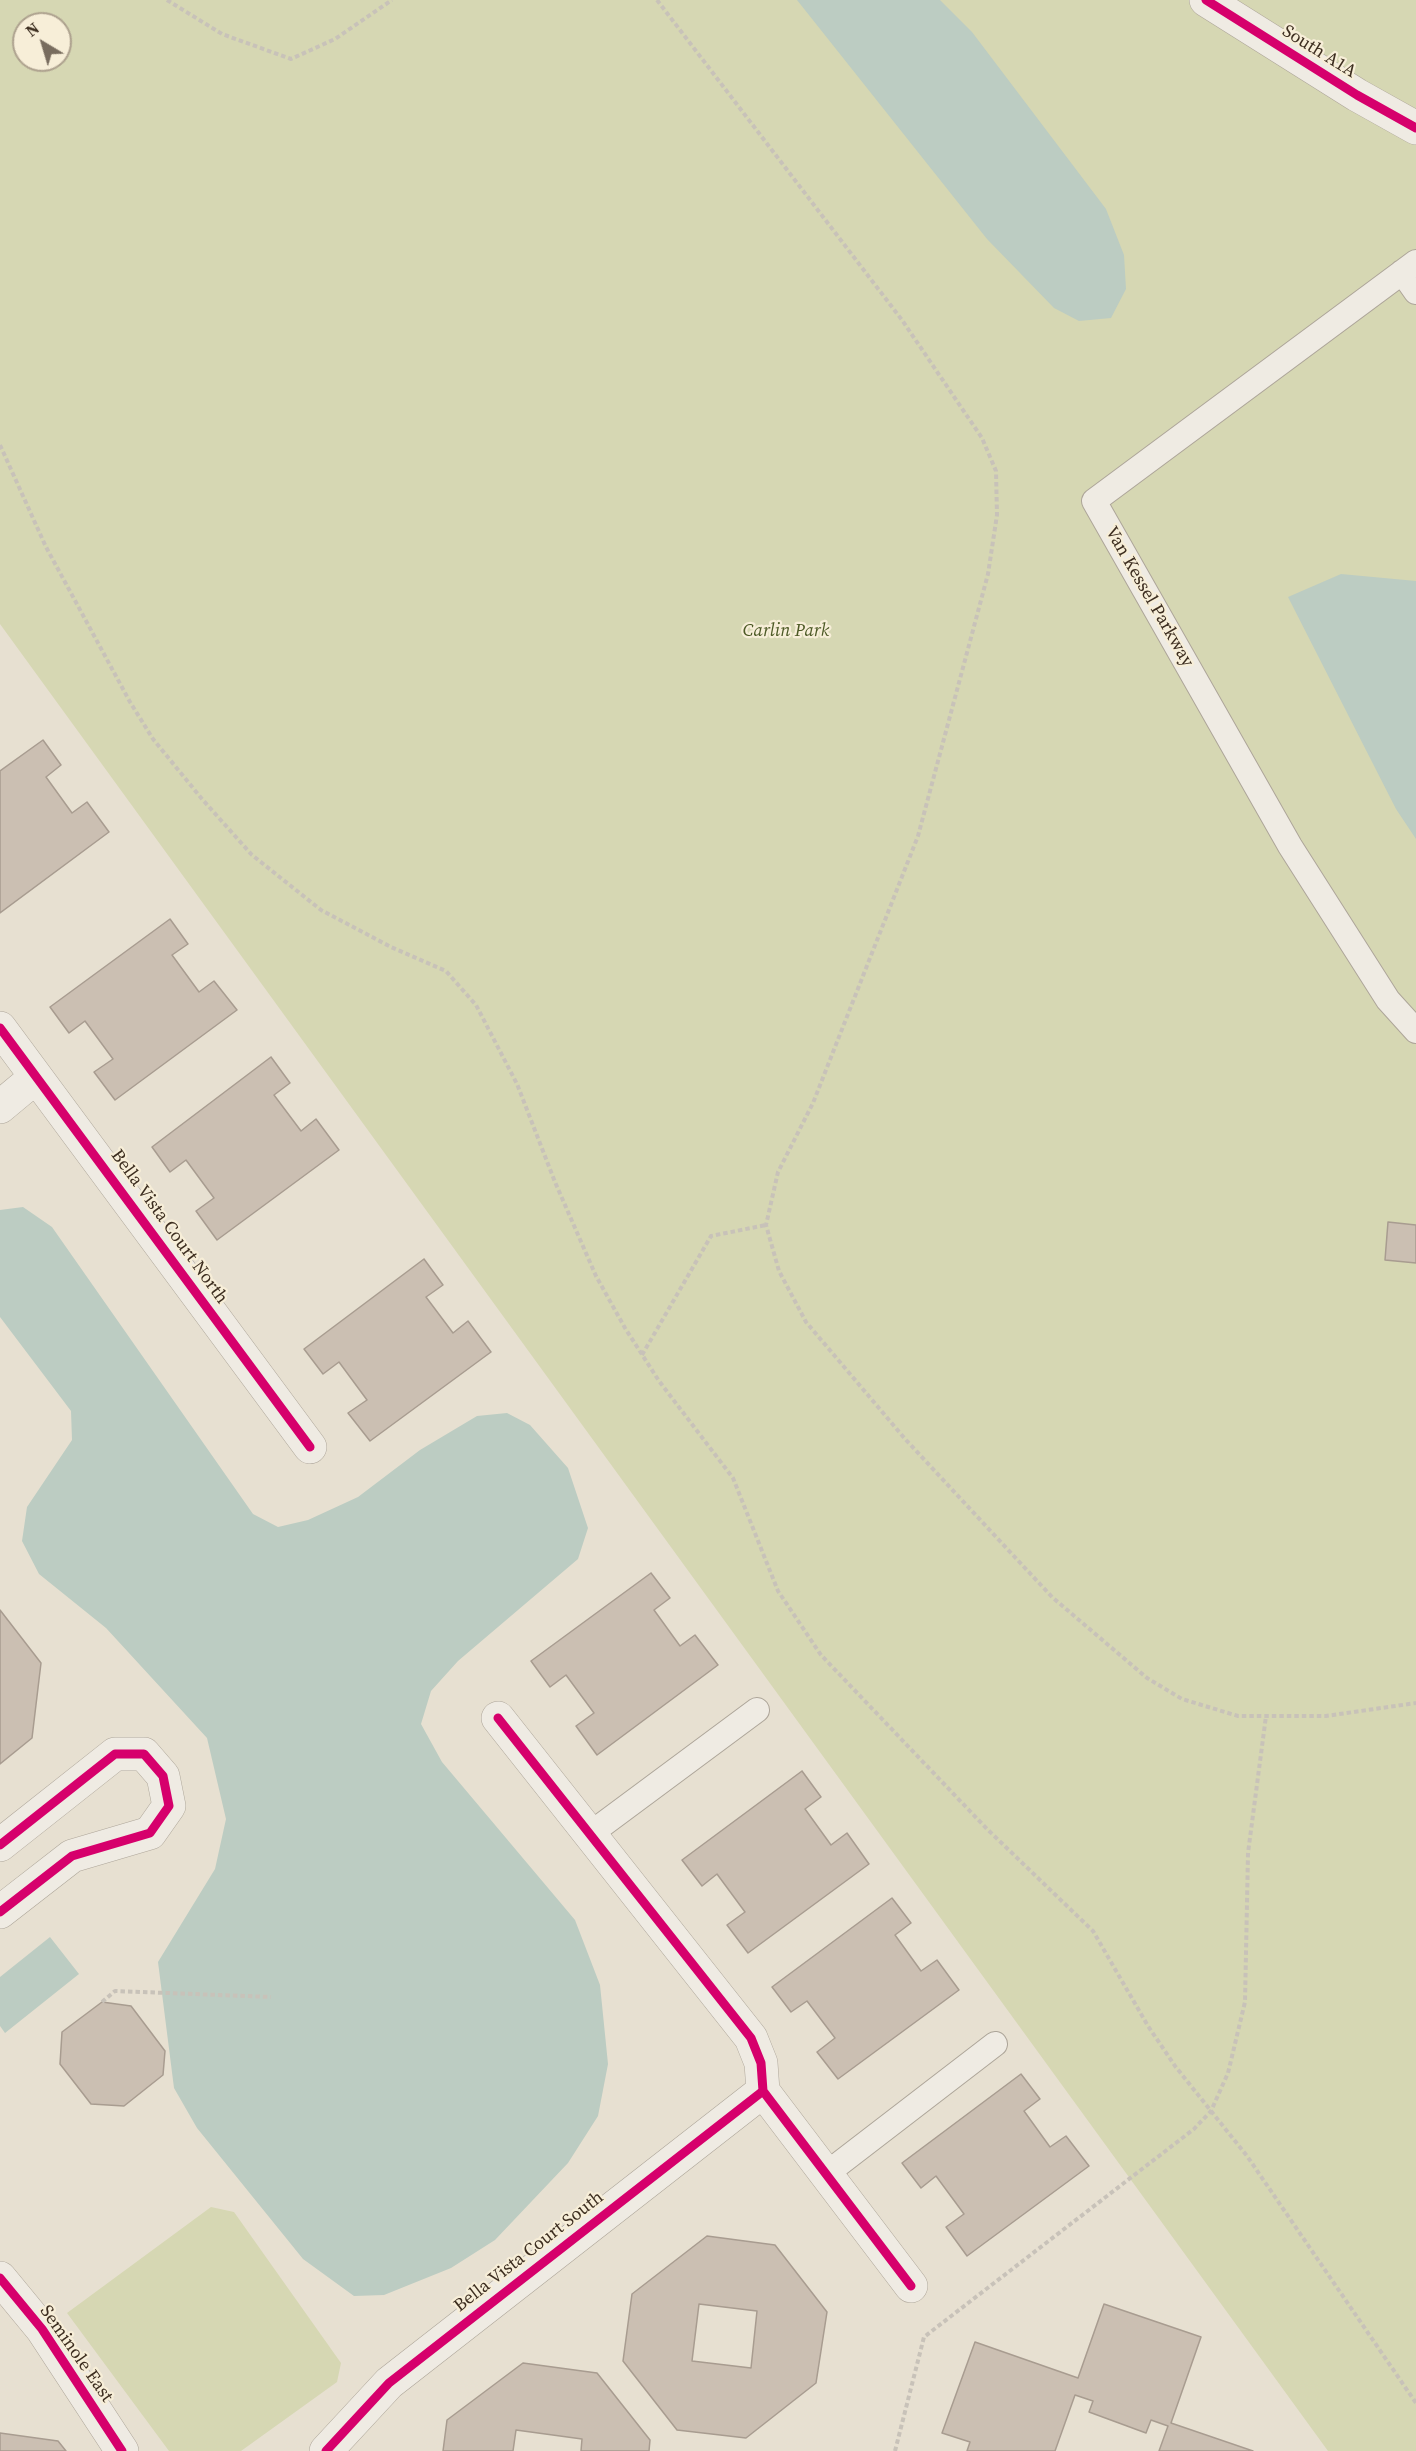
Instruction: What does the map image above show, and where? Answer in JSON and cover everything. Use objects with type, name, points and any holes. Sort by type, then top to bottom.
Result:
[{"type":"street","name":"South A1A","points":[[1206,0],[1356,95],[1416,128]]},
{"type":"street","name":"Bella Vista Court North","points":[[0,1028],[310,1447]]},
{"type":"street","points":[[0,1107],[36,1077]]},
{"type":"street","points":[[498,1718],[751,2038],[761,2062],[763,2091],[911,2286]]},
{"type":"street","points":[[0,1845],[115,1754],[144,1754],[164,1776],[170,1806],[150,1833],[72,1856],[0,1912]]},
{"type":"street","name":"Bella Vista Court South","points":[[326,2451],[389,2383],[763,2091]]},
{"type":"street","name":"Seminole East","points":[[0,2278],[42,2330],[122,2451]]},
{"type":"lane","points":[[1409,267],[1416,292]]},
{"type":"lane","name":"Van Kessel Parkway","points":[[1409,267],[1094,501],[1290,846],[1388,1000],[1416,1031]]},
{"type":"lane","points":[[590,1834],[757,1710]]},
{"type":"lane","points":[[826,2174],[995,2044]]},
{"type":"path","points":[[167,0],[222,34],[291,59],[335,39],[392,0]]},
{"type":"path","points":[[657,0],[902,320],[982,438],[996,471],[997,515],[988,574],[918,836],[813,1103],[778,1172],[766,1225],[779,1271],[806,1322],[906,1440],[1052,1597],[1147,1678],[1182,1699],[1238,1716],[1326,1716],[1416,1703]]},
{"type":"path","points":[[0,445],[46,547],[130,702],[153,739],[202,799],[252,855],[321,910],[446,971],[476,1005],[517,1084],[596,1276],[642,1355],[733,1478],[778,1591],[821,1655],[987,1829],[1093,1931],[1153,2034],[1175,2066],[1246,2156],[1416,2403]]},
{"type":"path","points":[[642,1355],[711,1236],[766,1225]]},
{"type":"path","points":[[895,2451],[924,2337],[1194,2129],[1211,2111],[1228,2073],[1245,2002],[1248,1853],[1266,1716]]},
{"type":"path","points":[[102,2002],[115,1991],[271,1997]]},
{"type":"green space","name":"Carlin Park","points":[[0,0],[1416,0],[1416,2451],[1328,2451],[0,624]]},
{"type":"green space","points":[[211,2207],[234,2212],[341,2363],[337,2382],[241,2451],[169,2451],[67,2313]]},
{"type":"shaded area","points":[[797,0],[940,0],[972,32],[1106,209],[1124,255],[1126,289],[1111,318],[1079,321],[1054,308],[987,239]]},
{"type":"shaded area","points":[[1341,574],[1416,581],[1416,839],[1396,809],[1288,597]]},
{"type":"shaded area","points":[[23,1207],[52,1227],[253,1514],[278,1527],[308,1520],[358,1497],[420,1450],[477,1416],[507,1413],[530,1425],[568,1468],[588,1528],[578,1559],[458,1661],[431,1691],[421,1724],[442,1762],[575,1920],[600,1985],[608,2064],[598,2116],[568,2163],[495,2240],[451,2268],[384,2295],[354,2296],[303,2259],[197,2128],[174,2088],[158,1962],[215,1869],[226,1819],[207,1738],[106,1628],[39,1574],[22,1541],[27,1507],[72,1440],[71,1411],[0,1317],[0,1210]]},
{"type":"shaded area","points":[[50,1937],[79,1974],[5,2033],[0,2026],[0,1977]]},
{"type":"building","points":[[43,740],[61,765],[46,777],[72,813],[87,802],[109,832],[0,913],[0,771]]},
{"type":"building","points":[[170,919],[188,944],[172,955],[199,992],[214,981],[237,1010],[115,1100],[94,1072],[113,1059],[85,1021],[69,1033],[50,1007]]},
{"type":"building","points":[[271,1057],[290,1083],[274,1095],[301,1131],[316,1119],[339,1150],[217,1240],[196,1211],[214,1198],[186,1160],[170,1172],[152,1147]]},
{"type":"building","points":[[1388,1222],[1416,1225],[1416,1263],[1385,1260]]},
{"type":"building","points":[[424,1259],[443,1285],[426,1297],[453,1333],[468,1321],[491,1352],[370,1441],[348,1413],[367,1400],[339,1362],[323,1374],[304,1349]]},
{"type":"building","points":[[651,1573],[670,1598],[654,1610],[680,1646],[695,1635],[718,1665],[597,1755],[576,1726],[594,1713],[566,1675],[550,1687],[531,1661]]},
{"type":"building","points":[[0,1610],[41,1663],[32,1738],[0,1764]]},
{"type":"building","points":[[802,1771],[821,1797],[805,1809],[831,1845],[847,1833],[869,1864],[748,1953],[727,1925],[745,1912],[717,1874],[702,1886],[682,1860]]},
{"type":"building","points":[[892,1898],[911,1923],[895,1935],[921,1971],[937,1960],[959,1990],[838,2079],[817,2052],[835,2038],[807,2001],[791,2012],[772,1987]]},
{"type":"building","points":[[102,2002],[131,2006],[165,2051],[163,2075],[124,2106],[91,2104],[60,2064],[62,2032]]},
{"type":"building","points":[[1021,2074],[1040,2099],[1024,2111],[1050,2147],[1066,2136],[1089,2166],[967,2256],[946,2227],[964,2214],[936,2176],[921,2188],[902,2163]]},
{"type":"building","points":[[707,2236],[775,2245],[827,2312],[816,2383],[746,2438],[677,2430],[623,2361],[632,2294]],"holes":[[[699,2304],[757,2311],[751,2368],[692,2361]]]},
{"type":"building","points":[[1104,2304],[1201,2337],[1171,2423],[1253,2451],[1159,2451],[1168,2426],[1151,2420],[1146,2433],[1089,2412],[1093,2401],[1075,2395],[1055,2451],[967,2451],[970,2442],[942,2433],[975,2342],[1078,2378]]},
{"type":"building","points":[[523,2363],[597,2373],[650,2440],[649,2451],[581,2451],[582,2439],[516,2430],[513,2451],[443,2451],[447,2420]]},
{"type":"building","points":[[0,2433],[58,2441],[66,2451],[0,2451]]},
{"type":"cycle path","points":[[1206,0],[1357,95],[1416,128]]},
{"type":"cycle path","points":[[0,1028],[310,1447]]},
{"type":"cycle path","points":[[498,1718],[751,2038],[761,2063],[763,2091],[911,2286]]},
{"type":"cycle path","points":[[0,1845],[115,1754],[144,1754],[163,1776],[169,1806],[150,1833],[72,1856],[0,1912]]},
{"type":"cycle path","points":[[326,2451],[389,2383],[763,2091]]},
{"type":"cycle path","points":[[0,2278],[42,2329],[122,2451]]}]
